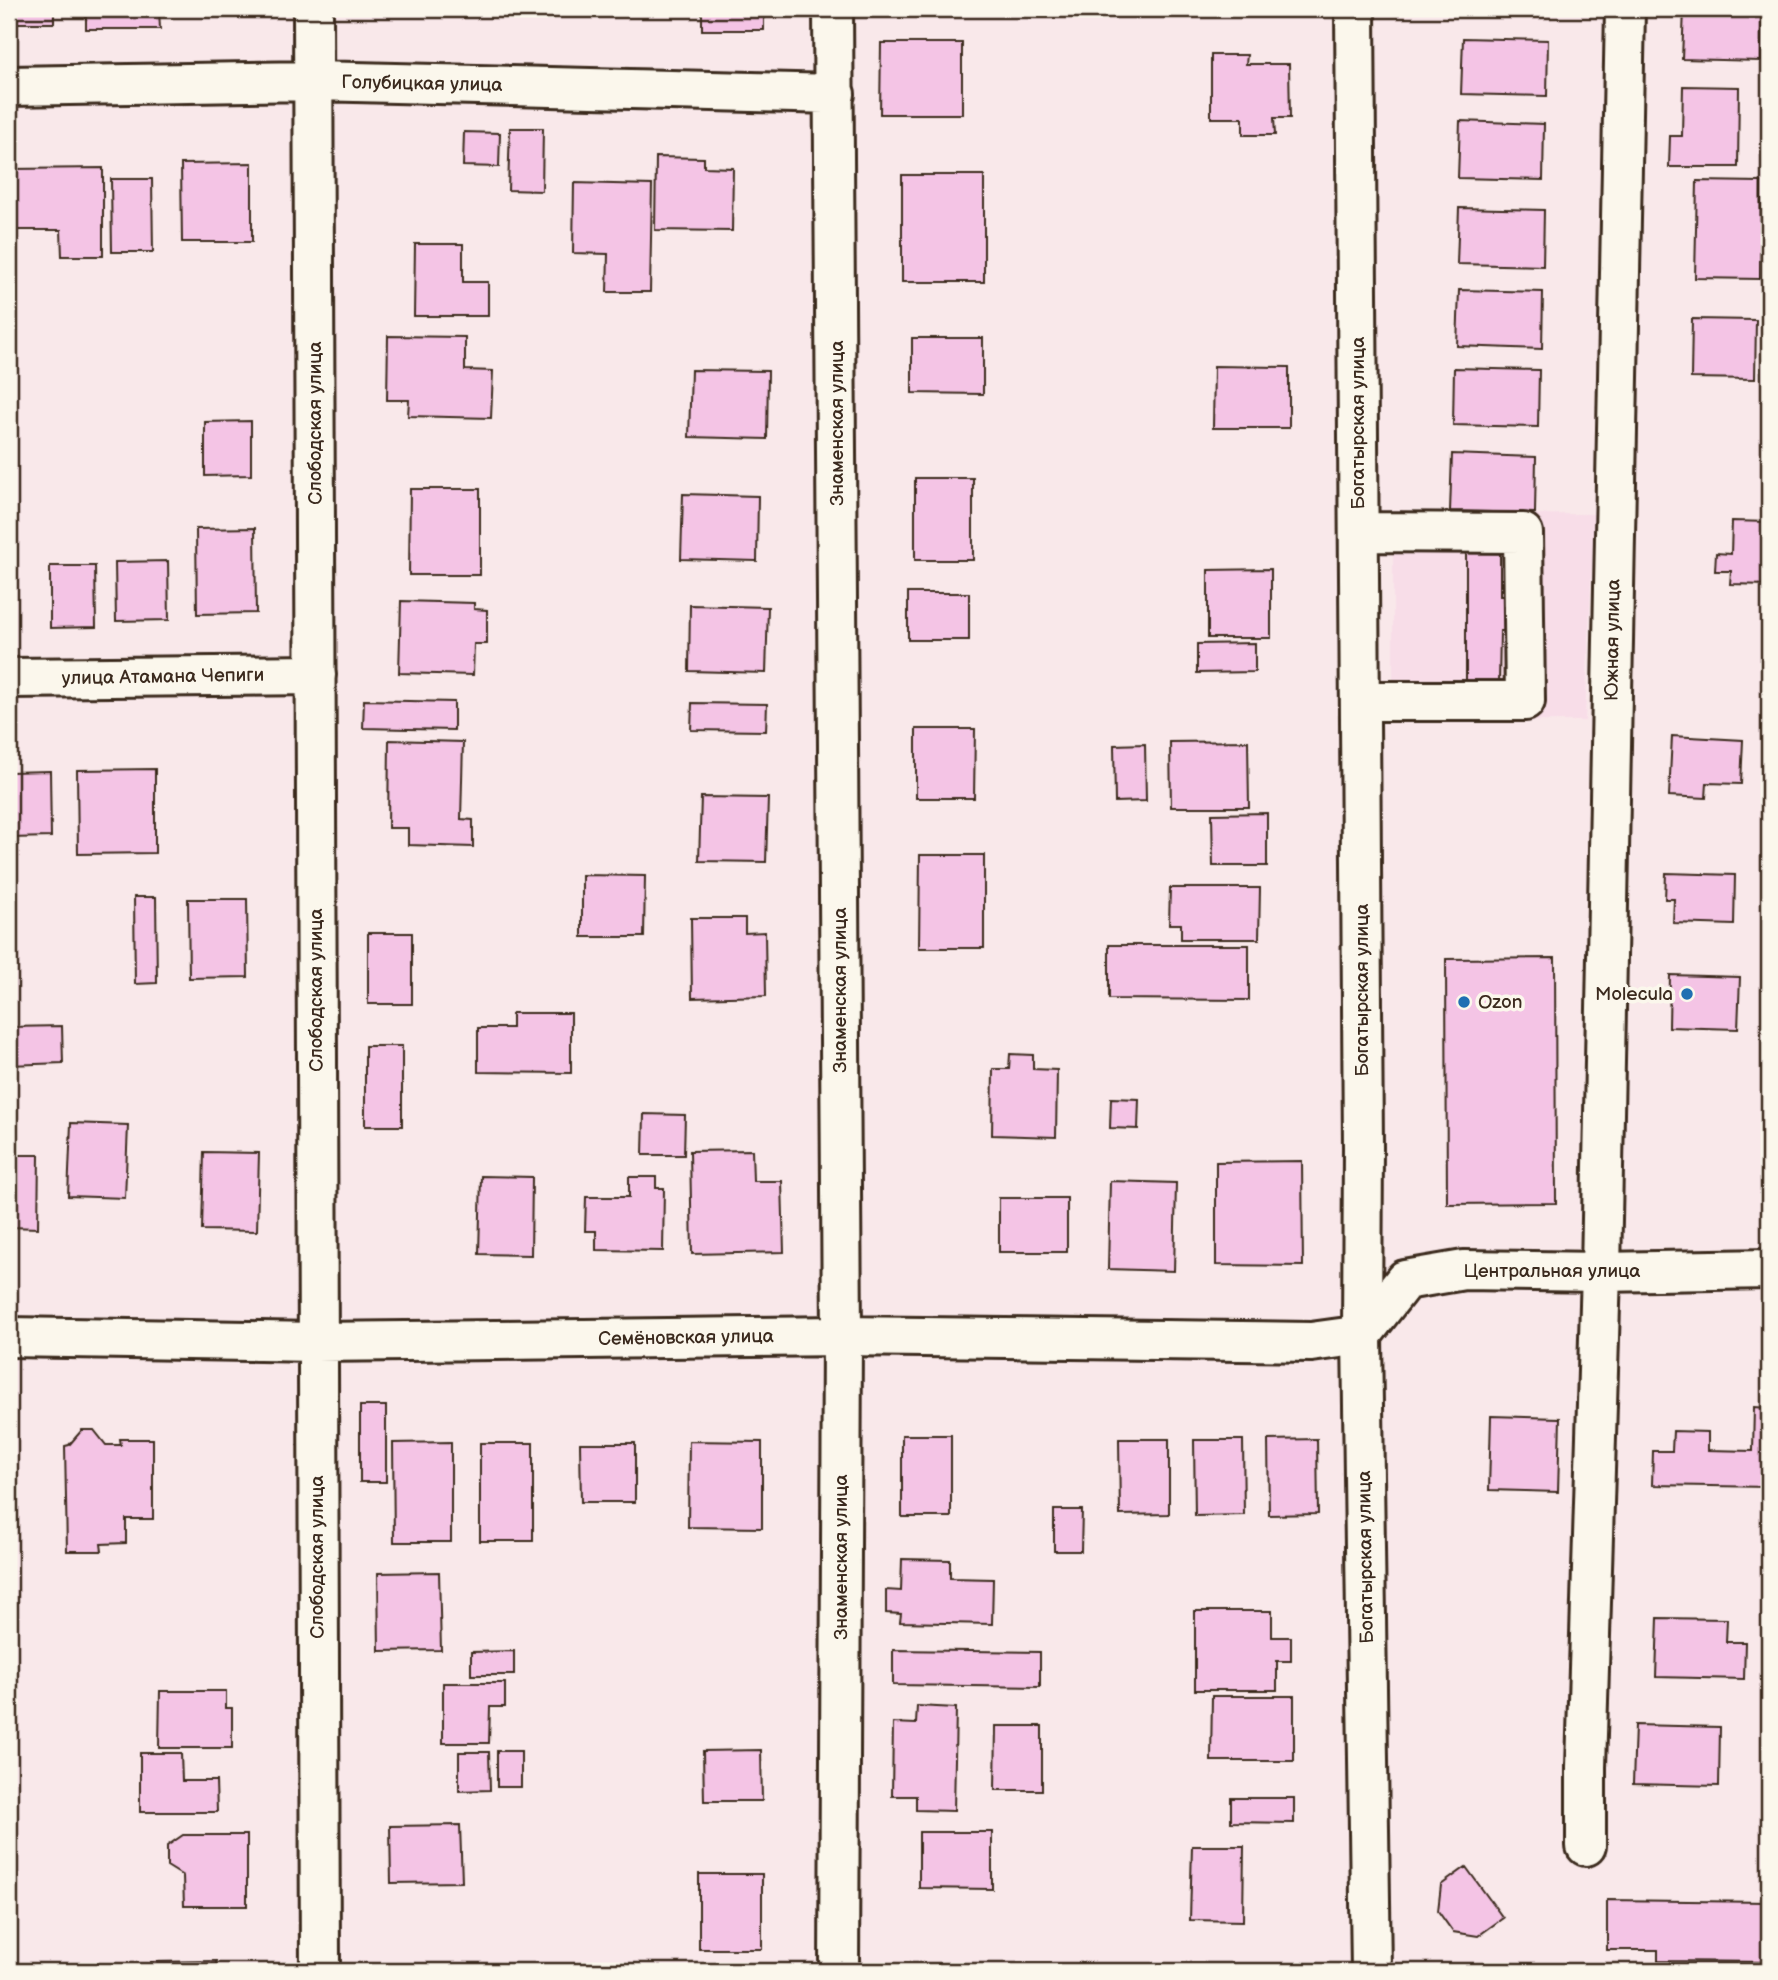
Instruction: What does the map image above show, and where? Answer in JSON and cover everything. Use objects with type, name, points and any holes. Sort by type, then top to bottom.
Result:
[{"type":"street","name":"Слободская улица","points":[[313,9],[320,1971]]},
{"type":"street","name":"Знаменская улица","points":[[833,9],[842,1336],[839,1971]]},
{"type":"street","name":"Богатырская улица","points":[[1355,9],[1362,1335],[1371,1971]]},
{"type":"street","name":"Южная улица","points":[[1586,1846],[1601,1272],[1626,9]]},
{"type":"street","name":"Голубицкая улица","points":[[9,86],[314,81],[835,94]]},
{"type":"street","points":[[1359,532],[1524,533],[1525,701],[1360,701]]},
{"type":"street","name":"улица Атамана Чепиги","points":[[9,678],[316,675]]},
{"type":"street","name":"Центральная улица","points":[[1362,1335],[1405,1280],[1464,1270],[1601,1272],[1769,1269]]},
{"type":"street","name":"Семёновская улица","points":[[9,1336],[316,1342],[842,1336],[1311,1342],[1362,1335]]},
{"type":"shaded area","points":[[1594,514],[1585,721],[1393,722],[1393,515]]},
{"type":"building","points":[[9,9],[54,9],[54,23],[9,23]]},
{"type":"building","points":[[86,9],[159,9],[160,29],[86,29]]},
{"type":"building","points":[[702,9],[764,9],[764,30],[702,30]]},
{"type":"building","points":[[1464,9],[1550,9],[1549,15],[1464,13]]},
{"type":"building","points":[[1684,9],[1762,9],[1761,61],[1682,59]]},
{"type":"building","points":[[1463,38],[1548,40],[1547,96],[1461,94]]},
{"type":"building","points":[[881,43],[962,43],[962,114],[880,114]]},
{"type":"building","points":[[1211,55],[1247,55],[1246,64],[1289,64],[1290,118],[1274,118],[1275,135],[1243,135],[1243,118],[1211,118]]},
{"type":"building","points":[[1683,86],[1739,87],[1738,167],[1669,167],[1670,136],[1682,136]]},
{"type":"building","points":[[1460,121],[1544,124],[1543,180],[1458,178]]},
{"type":"building","points":[[510,128],[543,128],[542,191],[508,190]]},
{"type":"building","points":[[464,132],[500,133],[499,167],[463,166]]},
{"type":"building","points":[[656,157],[704,158],[704,167],[733,168],[732,231],[655,230]]},
{"type":"building","points":[[252,163],[252,242],[182,242],[181,164]]},
{"type":"building","points":[[103,168],[103,256],[62,256],[61,230],[9,230],[9,169]]},
{"type":"building","points":[[902,175],[984,175],[984,282],[902,282]]},
{"type":"building","points":[[111,179],[152,179],[153,252],[112,252]]},
{"type":"building","points":[[1697,181],[1761,182],[1760,279],[1695,278]]},
{"type":"building","points":[[574,183],[652,185],[650,292],[607,292],[608,254],[573,253]]},
{"type":"building","points":[[1459,208],[1544,210],[1543,266],[1457,264]]},
{"type":"building","points":[[415,244],[463,244],[463,282],[488,282],[488,316],[414,316]]},
{"type":"building","points":[[1459,290],[1543,292],[1542,349],[1457,346]]},
{"type":"building","points":[[1692,319],[1756,320],[1755,379],[1691,378]]},
{"type":"building","points":[[388,336],[465,337],[465,370],[493,371],[491,418],[408,416],[409,400],[387,400]]},
{"type":"building","points":[[912,338],[983,338],[983,394],[912,393]]},
{"type":"building","points":[[1214,366],[1289,367],[1289,428],[1213,428]]},
{"type":"building","points":[[1454,368],[1539,370],[1538,427],[1453,425]]},
{"type":"building","points":[[691,370],[768,371],[767,439],[689,437]]},
{"type":"building","points":[[251,421],[251,475],[205,476],[205,422]]},
{"type":"building","points":[[1452,454],[1536,457],[1535,513],[1450,511]]},
{"type":"building","points":[[915,478],[973,478],[973,560],[915,560]]},
{"type":"building","points":[[410,489],[480,489],[480,575],[409,575]]},
{"type":"building","points":[[683,494],[758,496],[757,561],[681,559]]},
{"type":"building","points":[[1732,521],[1769,522],[1769,585],[1730,584],[1731,571],[1715,571],[1716,553],[1731,554]]},
{"type":"building","points":[[255,528],[256,613],[197,614],[196,529]]},
{"type":"building","points":[[1466,541],[1500,541],[1500,596],[1508,596],[1508,631],[1500,631],[1499,683],[1466,683]]},
{"type":"building","points":[[168,561],[169,620],[116,621],[115,562]]},
{"type":"building","points":[[50,566],[95,566],[96,627],[50,628]]},
{"type":"building","points":[[1271,569],[1271,638],[1208,638],[1208,570]]},
{"type":"building","points":[[908,593],[969,593],[969,640],[908,640]]},
{"type":"building","points":[[401,601],[474,603],[474,609],[487,610],[487,644],[474,644],[473,675],[399,673]]},
{"type":"building","points":[[690,605],[768,607],[766,673],[689,671]]},
{"type":"building","points":[[1255,643],[1255,672],[1197,673],[1197,644]]},
{"type":"building","points":[[364,700],[454,702],[454,730],[363,728]]},
{"type":"building","points":[[692,703],[767,704],[766,731],[691,730]]},
{"type":"building","points":[[916,729],[975,729],[974,798],[916,798]]},
{"type":"building","points":[[1672,736],[1743,740],[1741,784],[1707,783],[1706,798],[1669,796]]},
{"type":"building","points":[[389,740],[463,742],[461,819],[473,820],[473,847],[408,845],[408,828],[388,828]]},
{"type":"building","points":[[1248,741],[1249,807],[1171,807],[1170,742]]},
{"type":"building","points":[[1145,744],[1146,801],[1115,802],[1114,745]]},
{"type":"building","points":[[155,769],[155,853],[78,854],[77,770]]},
{"type":"building","points":[[50,771],[51,837],[9,838],[9,772]]},
{"type":"building","points":[[701,797],[768,798],[766,862],[699,861]]},
{"type":"building","points":[[1267,813],[1267,866],[1213,866],[1212,814]]},
{"type":"building","points":[[920,855],[984,855],[984,948],[919,948]]},
{"type":"building","points":[[1666,873],[1735,875],[1734,925],[1673,923],[1674,899],[1665,899]]},
{"type":"building","points":[[582,875],[645,876],[644,937],[582,937]]},
{"type":"building","points":[[1170,888],[1260,888],[1259,939],[1181,939],[1181,924],[1169,924]]},
{"type":"building","points":[[134,897],[156,897],[157,983],[135,984]]},
{"type":"building","points":[[188,899],[247,899],[248,977],[189,978]]},
{"type":"building","points":[[691,918],[745,918],[745,933],[765,932],[766,996],[692,998]]},
{"type":"building","points":[[368,933],[412,933],[412,1004],[368,1004]]},
{"type":"building","points":[[1109,945],[1249,945],[1249,1000],[1109,999]]},
{"type":"building","points":[[1555,958],[1556,1203],[1447,1204],[1446,959]]},
{"type":"building","points":[[1670,975],[1740,977],[1738,1029],[1669,1027]]},
{"type":"building","points":[[512,1013],[571,1013],[571,1073],[478,1072],[478,1028],[512,1028]]},
{"type":"building","points":[[62,1026],[63,1063],[9,1065],[9,1027]]},
{"type":"building","points":[[365,1046],[402,1046],[402,1126],[365,1126]]},
{"type":"building","points":[[1010,1054],[1033,1055],[1033,1069],[1057,1070],[1056,1137],[992,1135],[993,1069],[1009,1069]]},
{"type":"building","points":[[1111,1098],[1139,1099],[1138,1129],[1110,1128]]},
{"type":"building","points":[[644,1114],[685,1115],[684,1155],[643,1155]]},
{"type":"building","points":[[71,1123],[128,1125],[125,1198],[68,1196]]},
{"type":"building","points":[[752,1150],[753,1181],[782,1181],[784,1252],[692,1254],[690,1151]]},
{"type":"building","points":[[204,1152],[259,1153],[257,1231],[202,1230]]},
{"type":"building","points":[[9,1155],[39,1155],[38,1228],[9,1227]]},
{"type":"building","points":[[1302,1161],[1303,1266],[1216,1265],[1216,1162]]},
{"type":"building","points":[[481,1176],[532,1177],[531,1255],[479,1254]]},
{"type":"building","points":[[629,1177],[656,1177],[656,1188],[664,1188],[663,1251],[596,1250],[596,1231],[585,1231],[586,1197],[629,1197]]},
{"type":"building","points":[[1110,1181],[1176,1183],[1174,1271],[1108,1269]]},
{"type":"building","points":[[999,1198],[1067,1198],[1067,1252],[999,1252]]},
{"type":"building","points":[[360,1406],[386,1406],[386,1482],[360,1482]]},
{"type":"building","points":[[1754,1407],[1769,1408],[1769,1487],[1652,1485],[1653,1451],[1672,1451],[1673,1431],[1708,1432],[1708,1450],[1753,1451]]},
{"type":"building","points":[[1491,1416],[1560,1418],[1558,1492],[1489,1490]]},
{"type":"building","points":[[82,1430],[94,1430],[106,1445],[121,1445],[120,1439],[153,1439],[153,1519],[126,1519],[126,1543],[101,1544],[102,1551],[67,1551],[65,1446]]},
{"type":"building","points":[[902,1435],[951,1435],[951,1517],[902,1517]]},
{"type":"building","points":[[1119,1439],[1169,1439],[1169,1514],[1120,1515]]},
{"type":"building","points":[[1317,1439],[1318,1514],[1269,1515],[1268,1440]]},
{"type":"building","points":[[1194,1440],[1243,1440],[1244,1515],[1195,1516]]},
{"type":"building","points":[[689,1441],[762,1442],[762,1528],[688,1527]]},
{"type":"building","points":[[451,1442],[451,1542],[394,1542],[393,1443]]},
{"type":"building","points":[[480,1443],[533,1443],[533,1541],[480,1541]]},
{"type":"building","points":[[580,1443],[635,1443],[635,1502],[581,1502]]},
{"type":"building","points":[[1054,1510],[1082,1510],[1081,1551],[1054,1551]]},
{"type":"building","points":[[902,1559],[950,1560],[950,1578],[993,1579],[992,1624],[900,1622],[901,1614],[886,1613],[886,1590],[901,1591]]},
{"type":"building","points":[[439,1572],[441,1650],[379,1651],[378,1573]]},
{"type":"building","points":[[1195,1611],[1272,1611],[1272,1637],[1291,1637],[1291,1661],[1277,1661],[1277,1690],[1195,1690]]},
{"type":"building","points":[[1658,1618],[1727,1619],[1726,1642],[1745,1642],[1744,1679],[1656,1677]]},
{"type":"building","points":[[893,1650],[1040,1652],[1040,1687],[893,1685]]},
{"type":"building","points":[[514,1651],[514,1675],[471,1675],[471,1652]]},
{"type":"building","points":[[443,1683],[505,1683],[505,1707],[490,1707],[489,1743],[443,1743]]},
{"type":"building","points":[[160,1691],[226,1691],[226,1708],[232,1708],[232,1748],[159,1748]]},
{"type":"building","points":[[1212,1696],[1294,1696],[1294,1761],[1211,1761]]},
{"type":"building","points":[[917,1706],[956,1708],[954,1811],[916,1810],[916,1796],[892,1796],[893,1723],[916,1724]]},
{"type":"building","points":[[1635,1725],[1720,1727],[1719,1786],[1633,1784]]},
{"type":"building","points":[[996,1726],[1042,1726],[1042,1790],[995,1790]]},
{"type":"building","points":[[761,1750],[762,1801],[704,1801],[703,1751]]},
{"type":"building","points":[[497,1751],[521,1751],[521,1787],[497,1787]]},
{"type":"building","points":[[459,1752],[489,1752],[490,1790],[459,1791]]},
{"type":"building","points":[[140,1753],[181,1753],[182,1781],[216,1781],[217,1812],[140,1812]]},
{"type":"building","points":[[1231,1798],[1294,1798],[1294,1823],[1231,1822]]},
{"type":"building","points":[[460,1825],[462,1882],[391,1883],[390,1826]]},
{"type":"building","points":[[919,1832],[992,1832],[992,1889],[919,1888]]},
{"type":"building","points":[[183,1835],[247,1835],[247,1906],[184,1906],[183,1876],[167,1866],[167,1846]]},
{"type":"building","points":[[1192,1846],[1244,1846],[1243,1921],[1190,1920]]},
{"type":"building","points":[[1466,1867],[1503,1918],[1478,1936],[1453,1932],[1438,1911],[1441,1885]]},
{"type":"building","points":[[699,1874],[762,1874],[762,1949],[699,1949]]},
{"type":"building","points":[[1607,1900],[1768,1902],[1767,1962],[1658,1961],[1658,1950],[1607,1950]]},
{"type":"building","points":[[216,1961],[216,1971],[151,1971],[151,1962]]},
{"type":"place","name":"Molecula","points":[[1687,994]]},
{"type":"place","name":"Ozon","points":[[1464,1002]]}]
